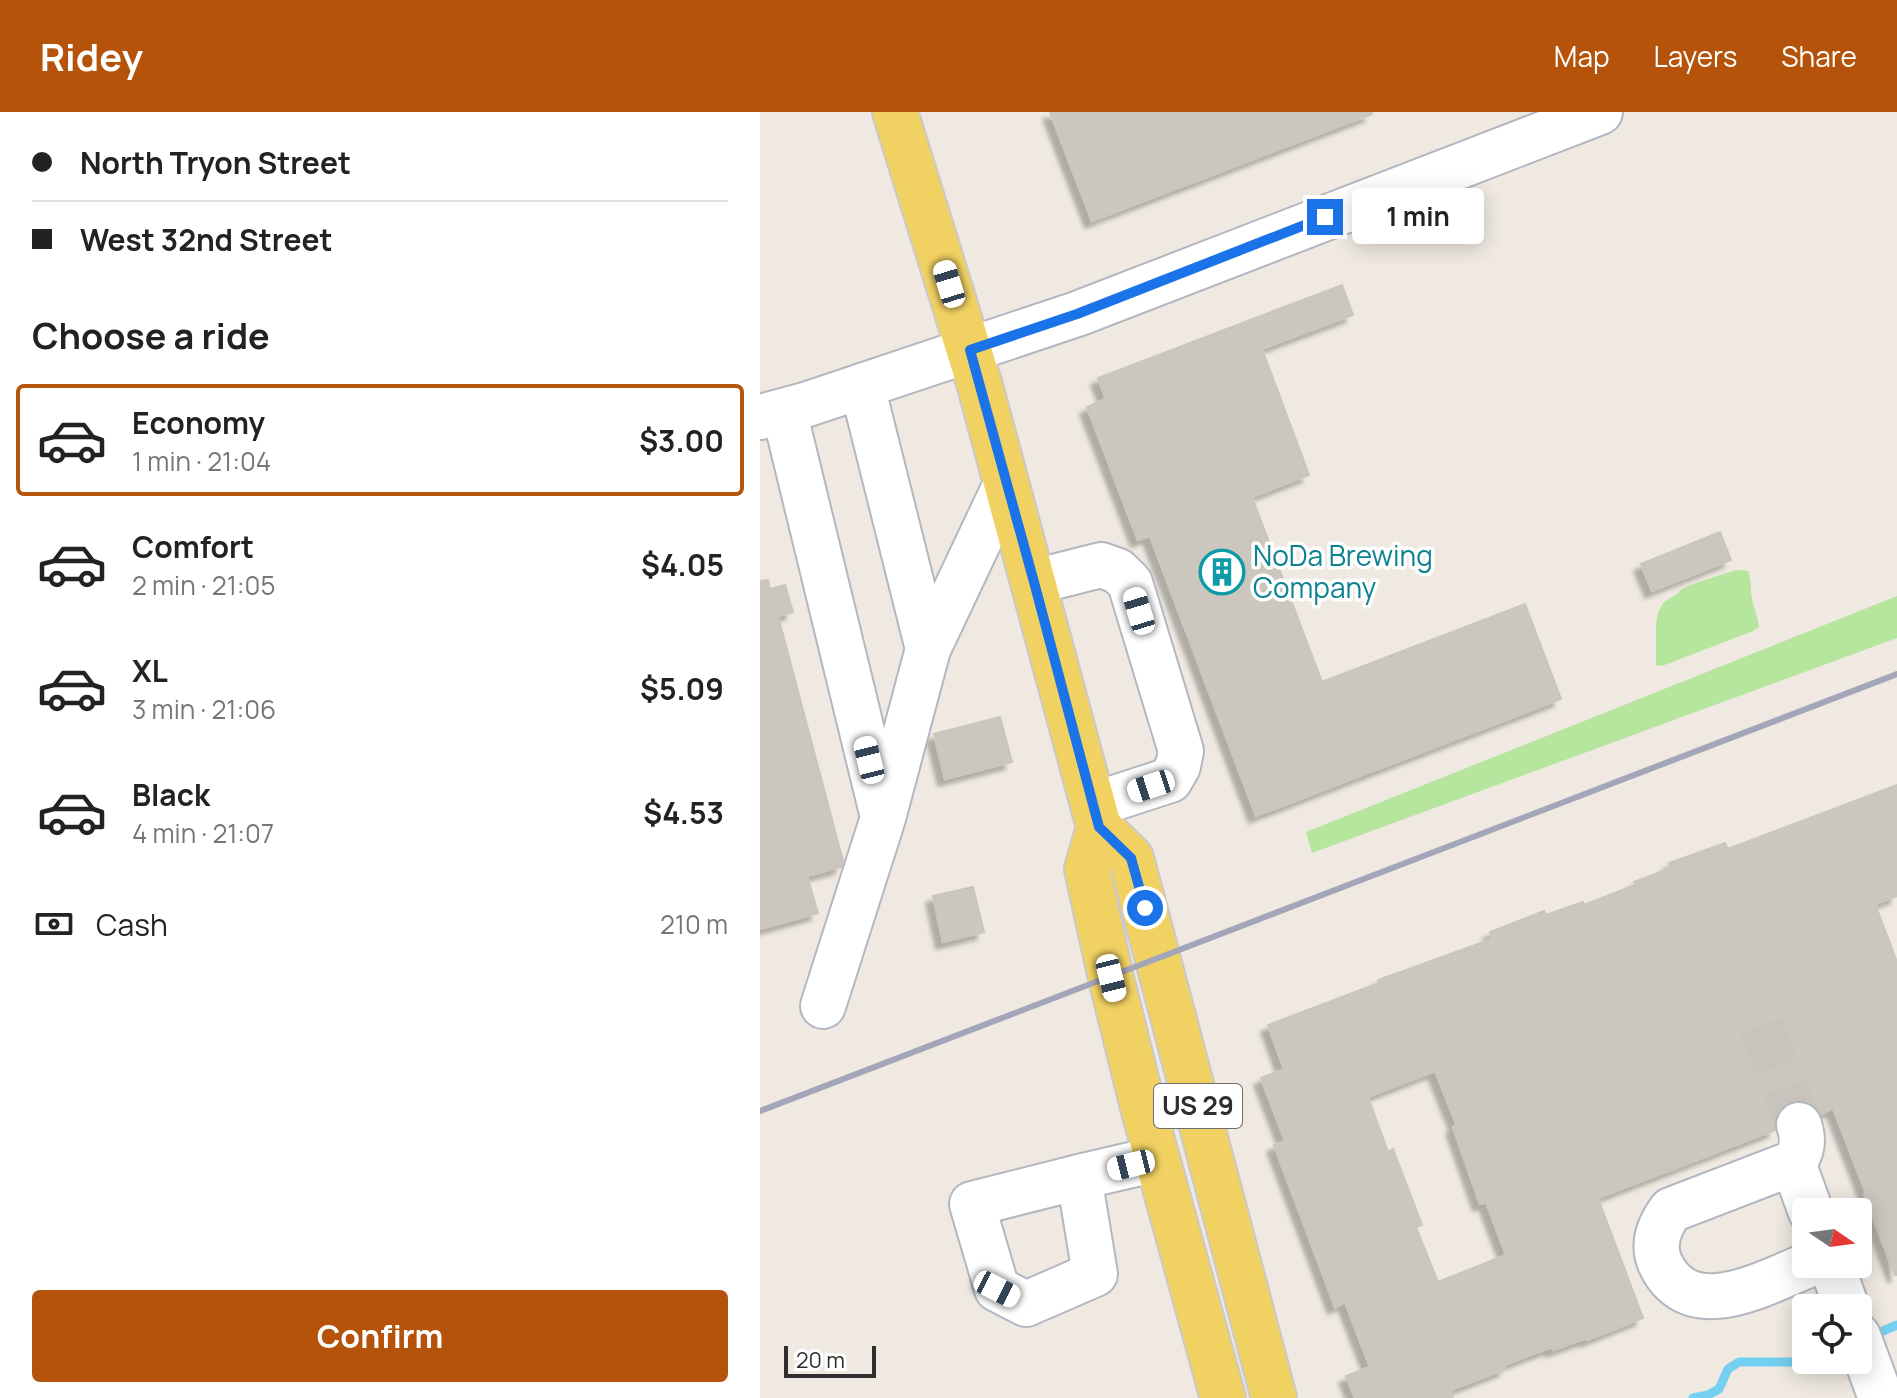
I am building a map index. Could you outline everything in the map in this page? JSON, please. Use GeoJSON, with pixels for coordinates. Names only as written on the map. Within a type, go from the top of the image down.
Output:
{"type":"FeatureCollection","features":[{"type":"Feature","properties":{"kind":"main road"},"geometry":{"type":"LineString","coordinates":[[895,112],[970,350],[1096,816]]}},
{"type":"Feature","properties":{"kind":"main road","name":"US 29"},"geometry":{"type":"LineString","coordinates":[[1096,816],[1087,869],[1157,1159],[1223,1398]]}},
{"type":"Feature","properties":{"kind":"main road","name":"US 29"},"geometry":{"type":"LineString","coordinates":[[1096,816],[1131,858],[1274,1398]]}},
{"type":"Feature","properties":{"kind":"street"},"geometry":{"type":"LineString","coordinates":[[883,818],[772,414],[1077,314],[1600,112]]}},
{"type":"Feature","properties":{"kind":"street"},"geometry":{"type":"LineString","coordinates":[[862,386],[928,649]]}},
{"type":"Feature","properties":{"kind":"street"},"geometry":{"type":"LineString","coordinates":[[823,1006],[883,818],[928,649],[1006,484]]}},
{"type":"Feature","properties":{"kind":"street"},"geometry":{"type":"LineString","coordinates":[[1034,582],[1101,565],[1118,571],[1130,583],[1181,751],[1178,766],[1170,780],[1096,816]]}},
{"type":"Feature","properties":{"kind":"street"},"geometry":{"type":"LineString","coordinates":[[1808,1198],[1796,1144],[1671,1210],[1657,1235],[1656,1249],[1669,1278],[1682,1290],[1700,1296],[1718,1297],[1832,1280]]}},
{"type":"Feature","properties":{"kind":"street"},"geometry":{"type":"LineString","coordinates":[[1079,1177],[1157,1159]]}},
{"type":"Feature","properties":{"kind":"green space"},"geometry":{"type":"Polygon","coordinates":[[[1736,570],[1748,571],[1759,627],[1662,666],[1656,665],[1656,625],[1664,602],[1690,585],[1736,570]]]}},
{"type":"Feature","properties":{"kind":"green space"},"geometry":{"type":"Polygon","coordinates":[[[1897,596],[1897,638],[1312,853],[1306,832],[1897,596]]]}},
{"type":"Feature","properties":{"kind":"building"},"geometry":{"type":"Polygon","coordinates":[[[1050,112],[1371,112],[1372,114],[1092,221],[1050,112]]]}},
{"type":"Feature","properties":{"kind":"building","name":"NoDa Brewing Company"},"geometry":{"type":"Polygon","coordinates":[[[1342,285],[1353,315],[1262,349],[1309,475],[1252,497],[1322,682],[1525,604],[1561,699],[1256,816],[1150,536],[1138,540],[1087,407],[1106,399],[1098,378],[1342,285]]]}},
{"type":"Feature","properties":{"kind":"building"},"geometry":{"type":"Polygon","coordinates":[[[1720,532],[1731,560],[1652,591],[1641,564],[1720,532]]]}},
{"type":"Feature","properties":{"kind":"building"},"geometry":{"type":"Polygon","coordinates":[[[768,580],[770,589],[785,585],[793,612],[778,616],[843,861],[841,867],[807,876],[818,913],[760,929],[760,581],[768,580]]]}},
{"type":"Feature","properties":{"kind":"building"},"geometry":{"type":"Polygon","coordinates":[[[1000,717],[1012,762],[945,779],[934,734],[1000,717]]]}},
{"type":"Feature","properties":{"kind":"building"},"geometry":{"type":"Polygon","coordinates":[[[1897,785],[1897,896],[1875,904],[1897,962],[1897,1275],[1872,1215],[1872,1198],[1866,1198],[1833,1108],[1821,1114],[1815,1106],[1805,1101],[1792,1101],[1780,1109],[1775,1119],[1775,1130],[1598,1198],[1643,1318],[1587,1340],[1553,1350],[1552,1347],[1504,1365],[1506,1369],[1451,1390],[1453,1398],[1355,1398],[1346,1376],[1370,1367],[1345,1302],[1335,1307],[1274,1145],[1285,1141],[1261,1078],[1284,1069],[1268,1025],[1379,983],[1378,980],[1492,939],[1490,932],[1544,911],[1546,915],[1583,902],[1584,905],[1635,885],[1634,882],[1671,868],[1669,863],[1725,843],[1728,849],[1897,785]],[[1435,1071],[1368,1097],[1388,1152],[1393,1149],[1422,1225],[1416,1227],[1438,1282],[1506,1255],[1486,1202],[1480,1204],[1453,1127],[1457,1126],[1435,1071]]]}},
{"type":"Feature","properties":{"kind":"building"},"geometry":{"type":"Polygon","coordinates":[[[973,887],[984,932],[943,942],[933,896],[973,887]]]}},
{"type":"Feature","properties":{"kind":"waterway"},"geometry":{"type":"LineString","coordinates":[[1872,1336],[1897,1325]]}},
{"type":"Feature","properties":{"kind":"waterway"},"geometry":{"type":"LineString","coordinates":[[1693,1398],[1719,1389],[1728,1369],[1739,1362],[1792,1362]]}},
{"type":"Feature","properties":{"kind":"tunnel"},"geometry":{"type":"LineString","coordinates":[[1761,1026],[1799,1125]]}},
{"type":"Feature","properties":{"kind":"railway"},"geometry":{"type":"LineString","coordinates":[[760,1111],[1897,674]]}},
{"type":"Feature","properties":{"kind":"place","name":"NoDa Brewing Company"},"geometry":{"type":"Point","coordinates":[1222,572]}},
{"type":"Feature","properties":{"kind":"route"},"geometry":{"type":"LineString","coordinates":[[1145,908],[1131,858],[1099,827],[970,350],[1077,314],[1325,217]]}}]}
